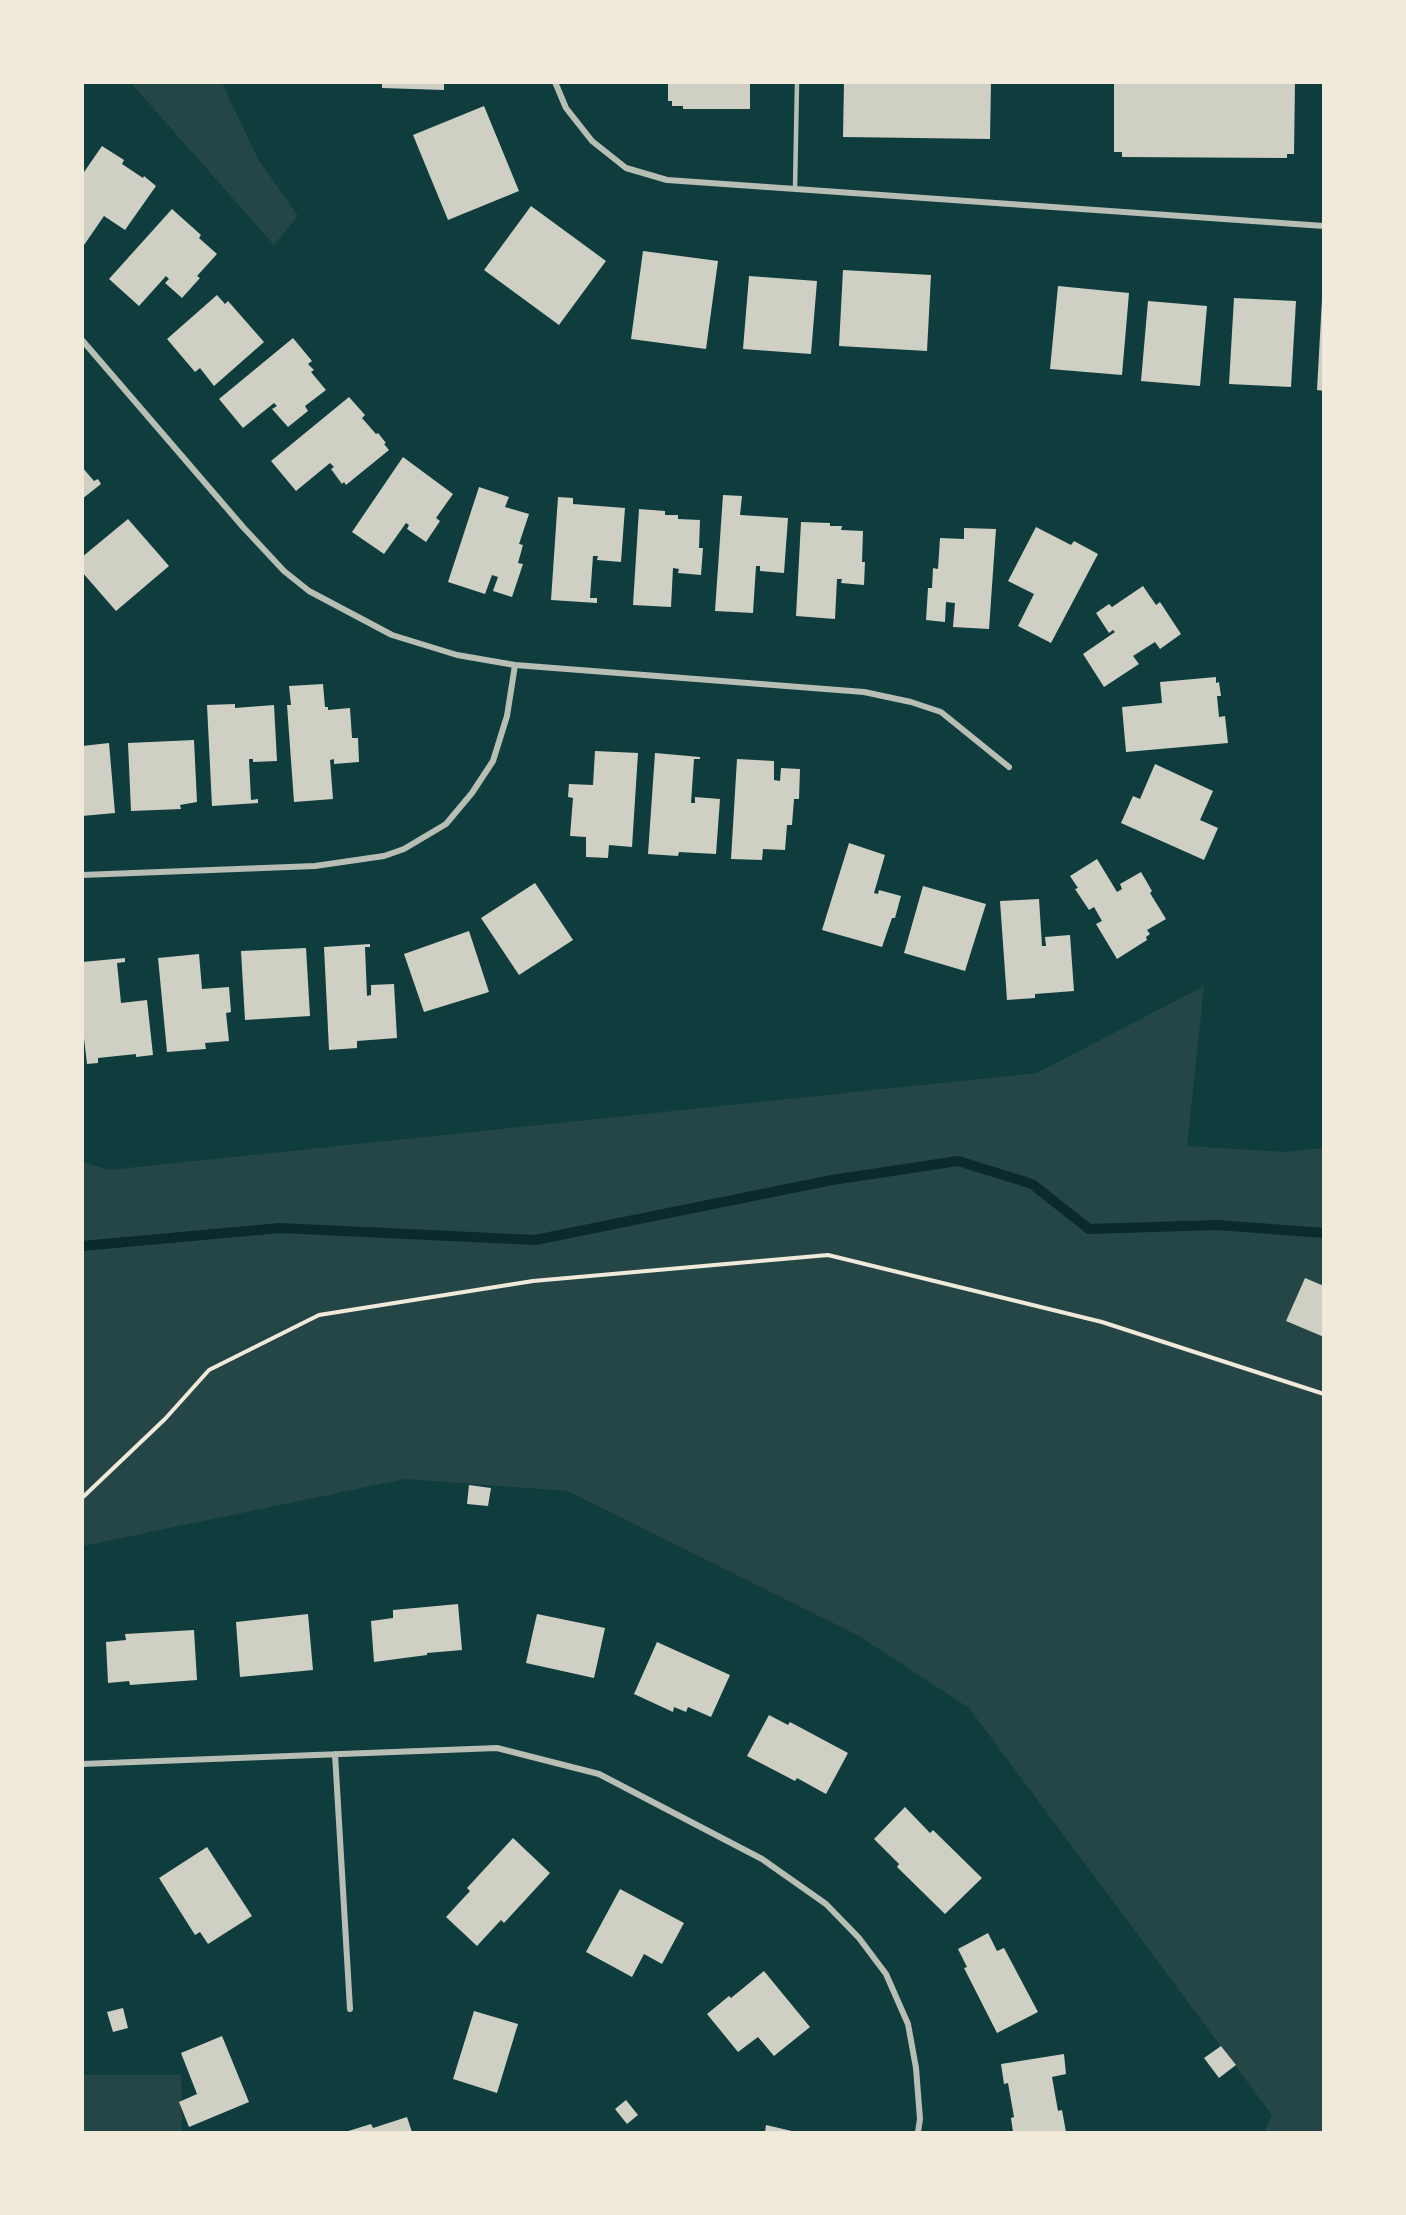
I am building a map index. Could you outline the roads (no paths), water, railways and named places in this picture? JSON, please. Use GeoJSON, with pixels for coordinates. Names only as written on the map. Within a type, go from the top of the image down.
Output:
{"type":"FeatureCollection","features":[{"type":"Feature","properties":{"kind":"street"},"geometry":{"type":"LineString","coordinates":[[555,82],[566,108],[592,141],[626,168],[667,180],[1323,226]]}},
{"type":"Feature","properties":{"kind":"street"},"geometry":{"type":"LineString","coordinates":[[82,340],[243,527],[284,571],[309,591],[392,635],[457,655],[515,665],[864,692],[911,702],[941,712],[1009,767]]}},
{"type":"Feature","properties":{"kind":"street"},"geometry":{"type":"LineString","coordinates":[[82,875],[315,866],[384,856],[404,849],[446,824],[472,793],[493,761],[507,716],[515,665]]}},
{"type":"Feature","properties":{"kind":"street"},"geometry":{"type":"LineString","coordinates":[[82,1764],[498,1748],[599,1774],[762,1858],[826,1904],[859,1938],[886,1974],[908,2024],[916,2068],[920,2120],[918,2133]]}},
{"type":"Feature","properties":{"kind":"street"},"geometry":{"type":"LineString","coordinates":[[335,1755],[350,2010]]}},
{"type":"Feature","properties":{"kind":"lane"},"geometry":{"type":"LineString","coordinates":[[795,189],[797,82]]}},
{"type":"Feature","properties":{"kind":"waterway"},"geometry":{"type":"LineString","coordinates":[[82,1246],[280,1228],[535,1240],[832,1180],[958,1161],[1032,1184],[1089,1229],[1218,1225],[1324,1233]]}}]}
